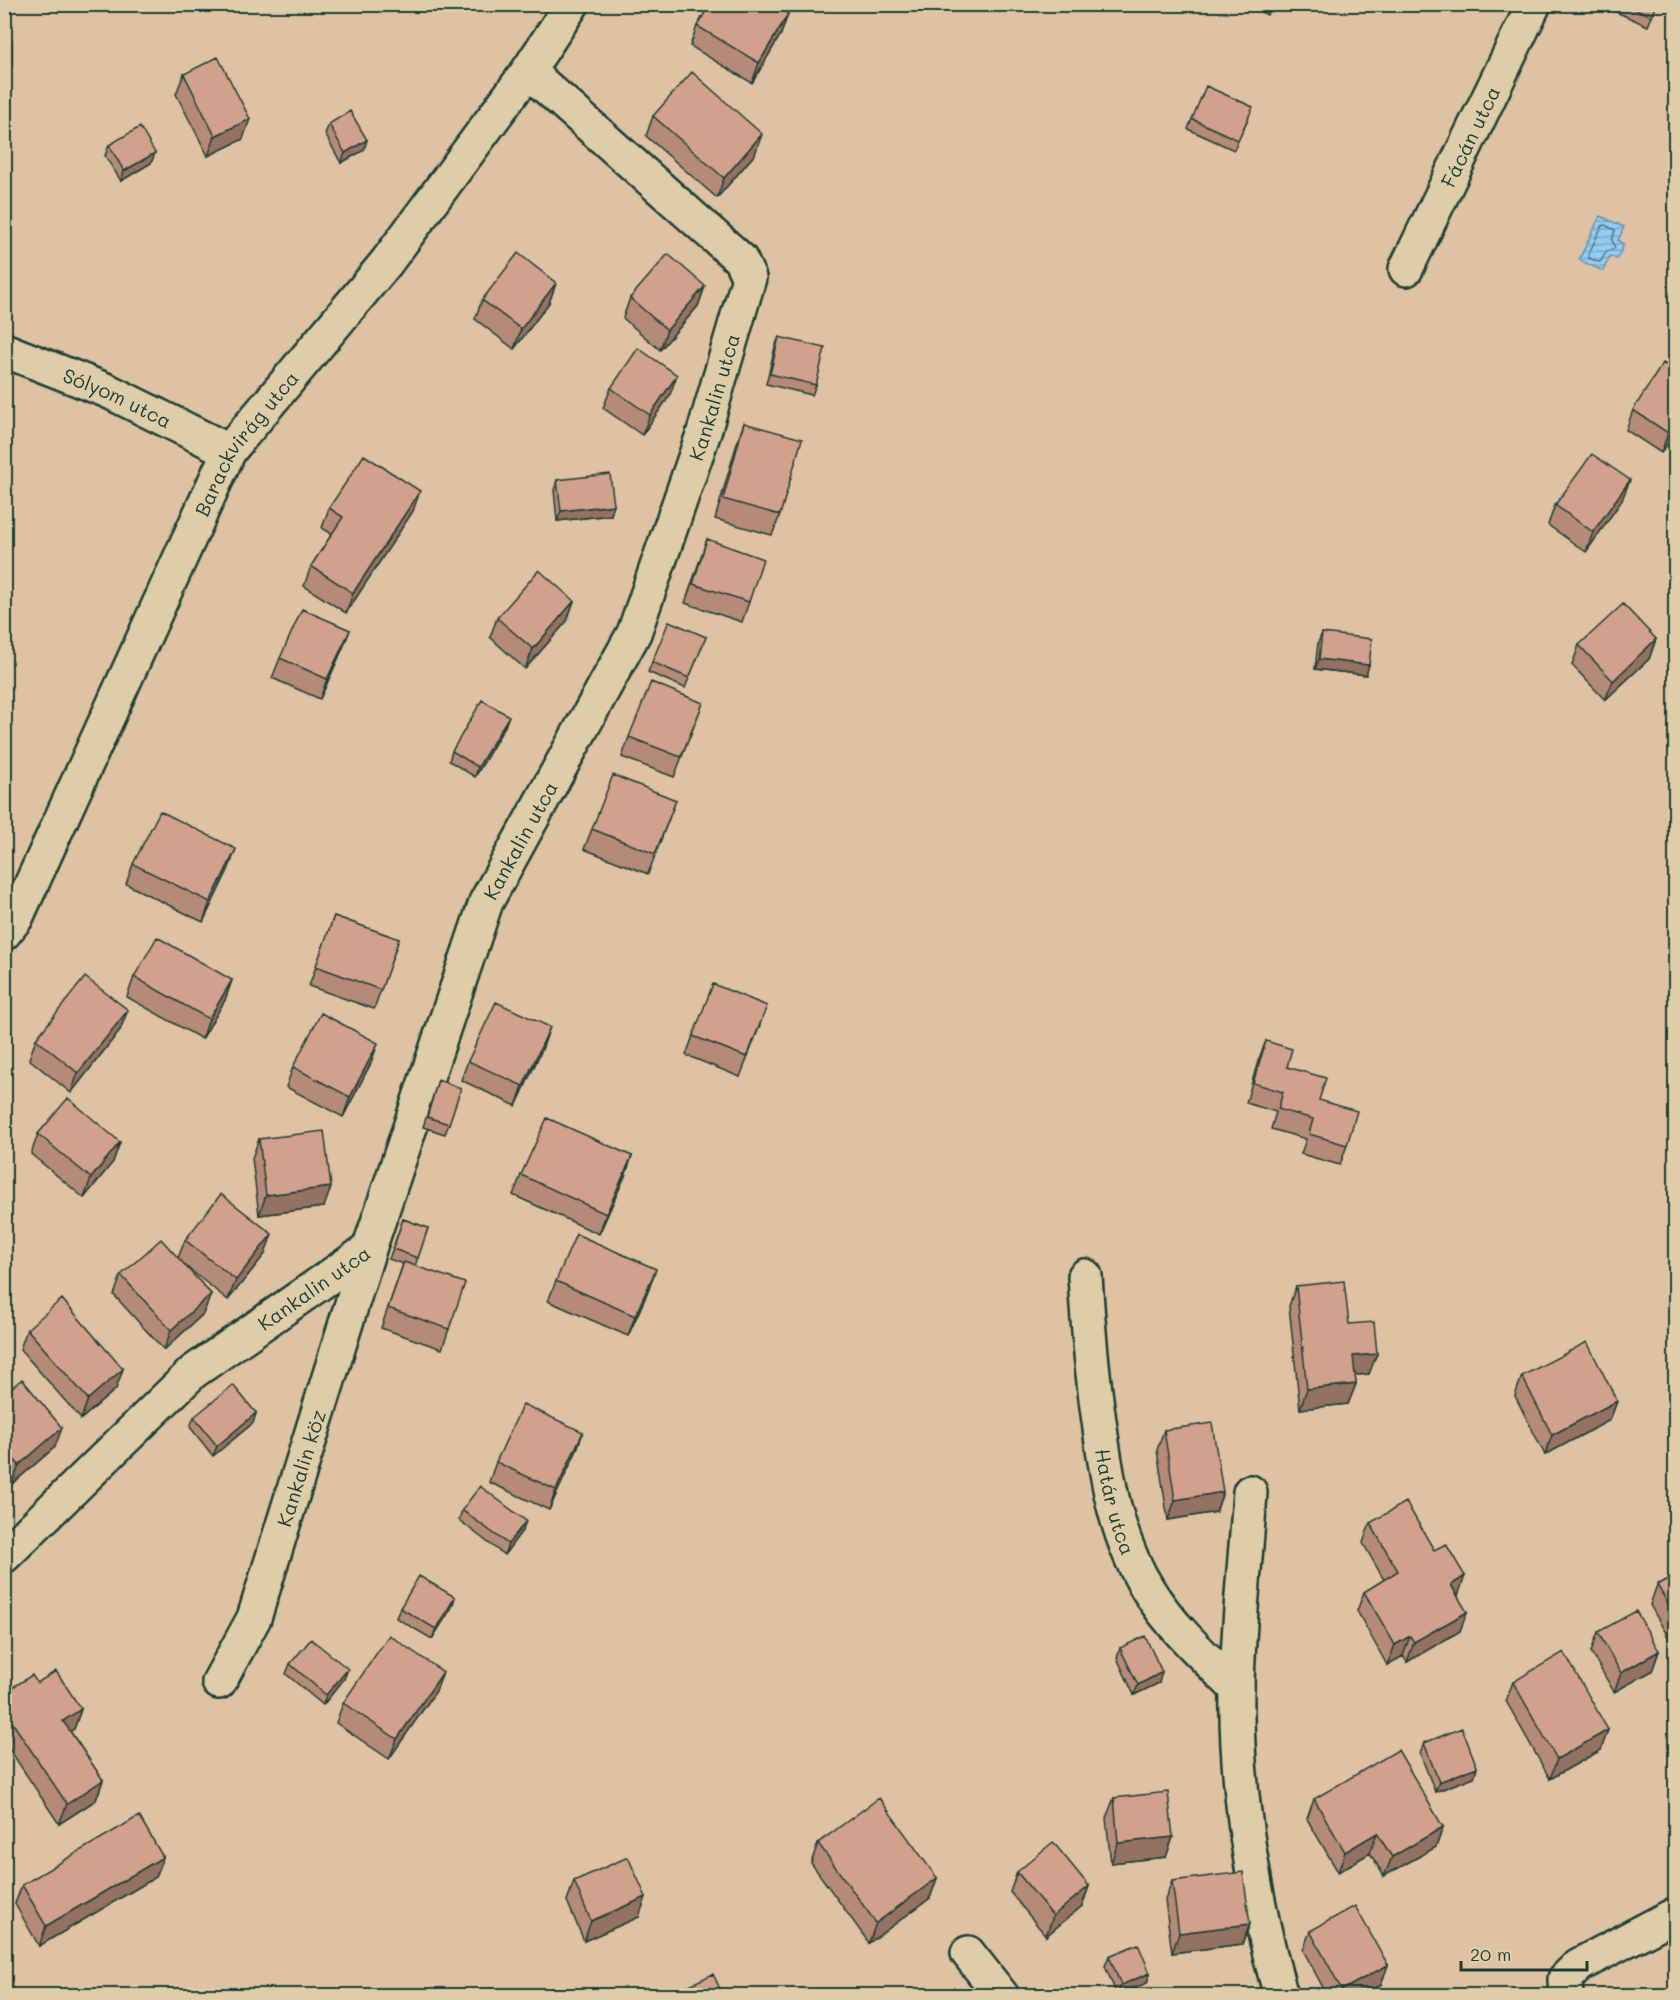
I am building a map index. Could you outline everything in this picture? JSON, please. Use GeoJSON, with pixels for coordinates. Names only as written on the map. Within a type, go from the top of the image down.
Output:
{"type":"FeatureCollection","features":[{"type":"Feature","properties":{"kind":"street","name":"Barackvirág utca"},"geometry":{"type":"LineString","coordinates":[[8,923],[229,451],[386,263],[528,71],[572,4]]}},
{"type":"Feature","properties":{"kind":"street","name":"Fácán utca"},"geometry":{"type":"LineString","coordinates":[[1406,269],[1534,4]]}},
{"type":"Feature","properties":{"kind":"street","name":"Kankalin utca"},"geometry":{"type":"LineString","coordinates":[[4,1556],[193,1372],[369,1249],[486,902],[634,633],[704,432],[749,278],[740,259],[528,71]]}},
{"type":"Feature","properties":{"kind":"street","name":"Sólyom utca"},"geometry":{"type":"LineString","coordinates":[[4,350],[108,391],[229,451]]}},
{"type":"Feature","properties":{"kind":"street","name":"Kankalin köz"},"geometry":{"type":"LineString","coordinates":[[219,1682],[254,1618],[369,1249]]}},
{"type":"Feature","properties":{"kind":"street","name":"Határ utca"},"geometry":{"type":"LineString","coordinates":[[1085,1276],[1089,1353],[1102,1449],[1114,1515],[1126,1548],[1149,1591],[1180,1632],[1237,1689]]}},
{"type":"Feature","properties":{"kind":"street"},"geometry":{"type":"LineString","coordinates":[[1250,1492],[1237,1689],[1241,1785],[1255,1882],[1281,1995]]}},
{"type":"Feature","properties":{"kind":"street"},"geometry":{"type":"LineString","coordinates":[[1566,1995],[1565,1979],[1579,1965],[1676,1914]]}},
{"type":"Feature","properties":{"kind":"street"},"geometry":{"type":"LineString","coordinates":[[968,1953],[1002,1995]]}},
{"type":"Feature","properties":{"kind":"water"},"geometry":{"type":"Polygon","coordinates":[[[1600,216],[1624,227],[1618,241],[1624,244],[1617,259],[1610,256],[1603,271],[1579,260],[1600,216]]]}},
{"type":"Feature","properties":{"kind":"building"},"geometry":{"type":"Polygon","coordinates":[[[710,4],[771,4],[788,14],[759,63],[697,26],[710,4]]]}},
{"type":"Feature","properties":{"kind":"building"},"geometry":{"type":"Polygon","coordinates":[[[1625,4],[1657,4],[1652,16],[1625,4]]]}},
{"type":"Feature","properties":{"kind":"building"},"geometry":{"type":"Polygon","coordinates":[[[4,40],[12,41],[12,65],[4,65],[4,40]]]}},
{"type":"Feature","properties":{"kind":"building"},"geometry":{"type":"Polygon","coordinates":[[[218,57],[250,119],[215,136],[184,74],[218,57]]]}},
{"type":"Feature","properties":{"kind":"building"},"geometry":{"type":"Polygon","coordinates":[[[692,72],[762,134],[724,178],[653,116],[692,72]]]}},
{"type":"Feature","properties":{"kind":"building"},"geometry":{"type":"Polygon","coordinates":[[[1206,86],[1253,107],[1238,140],[1192,119],[1206,86]]]}},
{"type":"Feature","properties":{"kind":"building"},"geometry":{"type":"Polygon","coordinates":[[[350,111],[367,140],[345,153],[329,124],[350,111]]]}},
{"type":"Feature","properties":{"kind":"building"},"geometry":{"type":"Polygon","coordinates":[[[140,127],[155,153],[124,171],[109,145],[140,127]]]}},
{"type":"Feature","properties":{"kind":"building"},"geometry":{"type":"Polygon","coordinates":[[[518,253],[556,283],[521,329],[482,300],[518,253]]]}},
{"type":"Feature","properties":{"kind":"building"},"geometry":{"type":"Polygon","coordinates":[[[668,254],[705,286],[667,330],[630,298],[668,254]]]}},
{"type":"Feature","properties":{"kind":"building"},"geometry":{"type":"Polygon","coordinates":[[[779,337],[825,348],[816,385],[770,374],[779,337]]]}},
{"type":"Feature","properties":{"kind":"building"},"geometry":{"type":"Polygon","coordinates":[[[638,348],[677,375],[650,415],[611,388],[638,348]]]}},
{"type":"Feature","properties":{"kind":"building"},"geometry":{"type":"Polygon","coordinates":[[[1663,363],[1676,371],[1676,422],[1668,433],[1633,410],[1663,363]]]}},
{"type":"Feature","properties":{"kind":"building"},"geometry":{"type":"Polygon","coordinates":[[[744,423],[802,439],[780,515],[723,499],[744,423]]]}},
{"type":"Feature","properties":{"kind":"building"},"geometry":{"type":"Polygon","coordinates":[[[1592,454],[1630,480],[1593,532],[1555,505],[1592,454]]]}},
{"type":"Feature","properties":{"kind":"building"},"geometry":{"type":"Polygon","coordinates":[[[364,455],[420,491],[353,593],[311,566],[343,517],[329,508],[364,455]]]}},
{"type":"Feature","properties":{"kind":"building"},"geometry":{"type":"Polygon","coordinates":[[[610,474],[614,505],[561,511],[557,480],[610,474]]]}},
{"type":"Feature","properties":{"kind":"building"},"geometry":{"type":"Polygon","coordinates":[[[707,539],[763,559],[749,602],[693,584],[707,539]]]}},
{"type":"Feature","properties":{"kind":"building"},"geometry":{"type":"Polygon","coordinates":[[[539,570],[574,601],[533,649],[497,618],[539,570]]]}},
{"type":"Feature","properties":{"kind":"building"},"geometry":{"type":"Polygon","coordinates":[[[1623,604],[1656,639],[1613,681],[1579,645],[1623,604]]]}},
{"type":"Feature","properties":{"kind":"building"},"geometry":{"type":"Polygon","coordinates":[[[302,609],[350,630],[327,679],[280,658],[302,609]]]}},
{"type":"Feature","properties":{"kind":"building"},"geometry":{"type":"Polygon","coordinates":[[[669,621],[706,637],[689,678],[652,662],[669,621]]]}},
{"type":"Feature","properties":{"kind":"building"},"geometry":{"type":"Polygon","coordinates":[[[1322,633],[1372,639],[1369,665],[1319,659],[1322,633]]]}},
{"type":"Feature","properties":{"kind":"building"},"geometry":{"type":"Polygon","coordinates":[[[651,682],[703,703],[681,757],[629,737],[651,682]]]}},
{"type":"Feature","properties":{"kind":"building"},"geometry":{"type":"Polygon","coordinates":[[[482,700],[509,716],[478,767],[452,751],[482,700]]]}},
{"type":"Feature","properties":{"kind":"building"},"geometry":{"type":"Polygon","coordinates":[[[613,775],[676,800],[655,854],[592,829],[613,775]]]}},
{"type":"Feature","properties":{"kind":"building"},"geometry":{"type":"Polygon","coordinates":[[[160,811],[236,849],[210,902],[133,864],[160,811]]]}},
{"type":"Feature","properties":{"kind":"building"},"geometry":{"type":"Polygon","coordinates":[[[334,916],[399,939],[381,990],[316,966],[334,916]]]}},
{"type":"Feature","properties":{"kind":"building"},"geometry":{"type":"Polygon","coordinates":[[[157,937],[232,980],[209,1019],[134,977],[157,937]]]}},
{"type":"Feature","properties":{"kind":"building"},"geometry":{"type":"Polygon","coordinates":[[[85,977],[128,1010],[78,1073],[36,1039],[85,977]]]}},
{"type":"Feature","properties":{"kind":"building"},"geometry":{"type":"Polygon","coordinates":[[[713,984],[767,1006],[747,1057],[693,1036],[713,984]]]}},
{"type":"Feature","properties":{"kind":"building"},"geometry":{"type":"Polygon","coordinates":[[[496,1002],[550,1027],[523,1086],[468,1061],[496,1002]]]}},
{"type":"Feature","properties":{"kind":"building"},"geometry":{"type":"Polygon","coordinates":[[[321,1013],[378,1043],[350,1097],[293,1067],[321,1013]]]}},
{"type":"Feature","properties":{"kind":"building"},"geometry":{"type":"Polygon","coordinates":[[[1266,1041],[1292,1049],[1287,1067],[1326,1078],[1319,1100],[1357,1111],[1347,1145],[1309,1134],[1313,1119],[1278,1109],[1283,1092],[1253,1083],[1266,1041]]]}},
{"type":"Feature","properties":{"kind":"building"},"geometry":{"type":"Polygon","coordinates":[[[438,1080],[461,1088],[449,1124],[427,1117],[438,1080]]]}},
{"type":"Feature","properties":{"kind":"building"},"geometry":{"type":"Polygon","coordinates":[[[68,1098],[120,1142],[91,1178],[38,1134],[68,1098]]]}},
{"type":"Feature","properties":{"kind":"building"},"geometry":{"type":"Polygon","coordinates":[[[547,1118],[632,1156],[606,1214],[521,1175],[547,1118]]]}},
{"type":"Feature","properties":{"kind":"building"},"geometry":{"type":"Polygon","coordinates":[[[324,1131],[331,1187],[266,1195],[259,1139],[324,1131]]]}},
{"type":"Feature","properties":{"kind":"building"},"geometry":{"type":"Polygon","coordinates":[[[221,1194],[272,1234],[236,1280],[185,1240],[221,1194]]]}},
{"type":"Feature","properties":{"kind":"building"},"geometry":{"type":"Polygon","coordinates":[[[403,1219],[428,1228],[418,1258],[393,1249],[403,1219]]]}},
{"type":"Feature","properties":{"kind":"building"},"geometry":{"type":"Polygon","coordinates":[[[576,1234],[656,1269],[635,1316],[556,1281],[576,1234]]]}},
{"type":"Feature","properties":{"kind":"building"},"geometry":{"type":"Polygon","coordinates":[[[161,1239],[211,1294],[171,1330],[121,1275],[161,1239]]]}},
{"type":"Feature","properties":{"kind":"building"},"geometry":{"type":"Polygon","coordinates":[[[404,1262],[465,1283],[449,1329],[388,1308],[404,1262]]]}},
{"type":"Feature","properties":{"kind":"building"},"geometry":{"type":"Polygon","coordinates":[[[1344,1281],[1349,1324],[1374,1322],[1377,1354],[1353,1356],[1356,1384],[1307,1389],[1296,1286],[1344,1281]]]}},
{"type":"Feature","properties":{"kind":"building"},"geometry":{"type":"Polygon","coordinates":[[[62,1299],[123,1369],[88,1399],[27,1329],[62,1299]]]}},
{"type":"Feature","properties":{"kind":"building"},"geometry":{"type":"Polygon","coordinates":[[[1587,1342],[1617,1401],[1552,1435],[1522,1376],[1587,1342]]]}},
{"type":"Feature","properties":{"kind":"building"},"geometry":{"type":"Polygon","coordinates":[[[22,1379],[62,1428],[19,1465],[4,1448],[4,1394],[22,1379]]]}},
{"type":"Feature","properties":{"kind":"building"},"geometry":{"type":"Polygon","coordinates":[[[233,1385],[256,1413],[217,1446],[194,1417],[233,1385]]]}},
{"type":"Feature","properties":{"kind":"building"},"geometry":{"type":"Polygon","coordinates":[[[523,1404],[583,1432],[556,1490],[496,1462],[523,1404]]]}},
{"type":"Feature","properties":{"kind":"building"},"geometry":{"type":"Polygon","coordinates":[[[1212,1423],[1223,1492],[1175,1500],[1164,1430],[1212,1423]]]}},
{"type":"Feature","properties":{"kind":"building"},"geometry":{"type":"Polygon","coordinates":[[[480,1486],[526,1521],[508,1544],[462,1510],[480,1486]]]}},
{"type":"Feature","properties":{"kind":"building"},"geometry":{"type":"Polygon","coordinates":[[[1406,1502],[1434,1550],[1446,1544],[1465,1576],[1451,1585],[1467,1612],[1414,1642],[1410,1636],[1395,1645],[1364,1592],[1398,1571],[1370,1523],[1406,1502]]]}},
{"type":"Feature","properties":{"kind":"building"},"geometry":{"type":"Polygon","coordinates":[[[1676,1574],[1676,1617],[1657,1585],[1676,1574]]]}},
{"type":"Feature","properties":{"kind":"building"},"geometry":{"type":"Polygon","coordinates":[[[419,1576],[455,1597],[436,1629],[400,1608],[419,1576]]]}},
{"type":"Feature","properties":{"kind":"building"},"geometry":{"type":"Polygon","coordinates":[[[1636,1611],[1659,1651],[1621,1673],[1598,1632],[1636,1611]]]}},
{"type":"Feature","properties":{"kind":"building"},"geometry":{"type":"Polygon","coordinates":[[[389,1635],[443,1672],[397,1739],[343,1703],[389,1635]]]}},
{"type":"Feature","properties":{"kind":"building"},"geometry":{"type":"Polygon","coordinates":[[[1145,1636],[1162,1672],[1138,1685],[1120,1648],[1145,1636]]]}},
{"type":"Feature","properties":{"kind":"building"},"geometry":{"type":"Polygon","coordinates":[[[311,1639],[348,1669],[326,1695],[290,1664],[311,1639]]]}},
{"type":"Feature","properties":{"kind":"building"},"geometry":{"type":"Polygon","coordinates":[[[1564,1652],[1608,1730],[1557,1759],[1513,1682],[1564,1652]]]}},
{"type":"Feature","properties":{"kind":"building"},"geometry":{"type":"Polygon","coordinates":[[[56,1671],[81,1709],[63,1721],[103,1780],[67,1804],[4,1710],[4,1693],[32,1675],[37,1683],[56,1671]]]}},
{"type":"Feature","properties":{"kind":"building"},"geometry":{"type":"Polygon","coordinates":[[[1462,1728],[1477,1767],[1439,1782],[1424,1743],[1462,1728]]]}},
{"type":"Feature","properties":{"kind":"building"},"geometry":{"type":"Polygon","coordinates":[[[1398,1750],[1443,1827],[1392,1857],[1377,1833],[1345,1852],[1314,1799],[1398,1750]]]}},
{"type":"Feature","properties":{"kind":"building"},"geometry":{"type":"Polygon","coordinates":[[[1168,1792],[1173,1837],[1118,1843],[1114,1798],[1168,1792]]]}},
{"type":"Feature","properties":{"kind":"building"},"geometry":{"type":"Polygon","coordinates":[[[879,1798],[937,1878],[876,1923],[818,1843],[879,1798]]]}},
{"type":"Feature","properties":{"kind":"building"},"geometry":{"type":"Polygon","coordinates":[[[139,1816],[163,1857],[46,1926],[22,1885],[139,1816]]]}},
{"type":"Feature","properties":{"kind":"building"},"geometry":{"type":"Polygon","coordinates":[[[1053,1842],[1089,1886],[1053,1916],[1017,1872],[1053,1842]]]}},
{"type":"Feature","properties":{"kind":"building"},"geometry":{"type":"Polygon","coordinates":[[[628,1857],[646,1897],[591,1921],[574,1881],[628,1857]]]}},
{"type":"Feature","properties":{"kind":"building"},"geometry":{"type":"Polygon","coordinates":[[[1243,1872],[1250,1924],[1179,1933],[1172,1881],[1243,1872]]]}},
{"type":"Feature","properties":{"kind":"building"},"geometry":{"type":"Polygon","coordinates":[[[1355,1906],[1388,1965],[1342,1990],[1310,1931],[1355,1906]]]}},
{"type":"Feature","properties":{"kind":"building"},"geometry":{"type":"Polygon","coordinates":[[[1138,1944],[1150,1973],[1121,1985],[1109,1956],[1138,1944]]]}},
{"type":"Feature","properties":{"kind":"building"},"geometry":{"type":"Polygon","coordinates":[[[713,1974],[723,1995],[689,1995],[685,1987],[713,1974]]]}}]}
